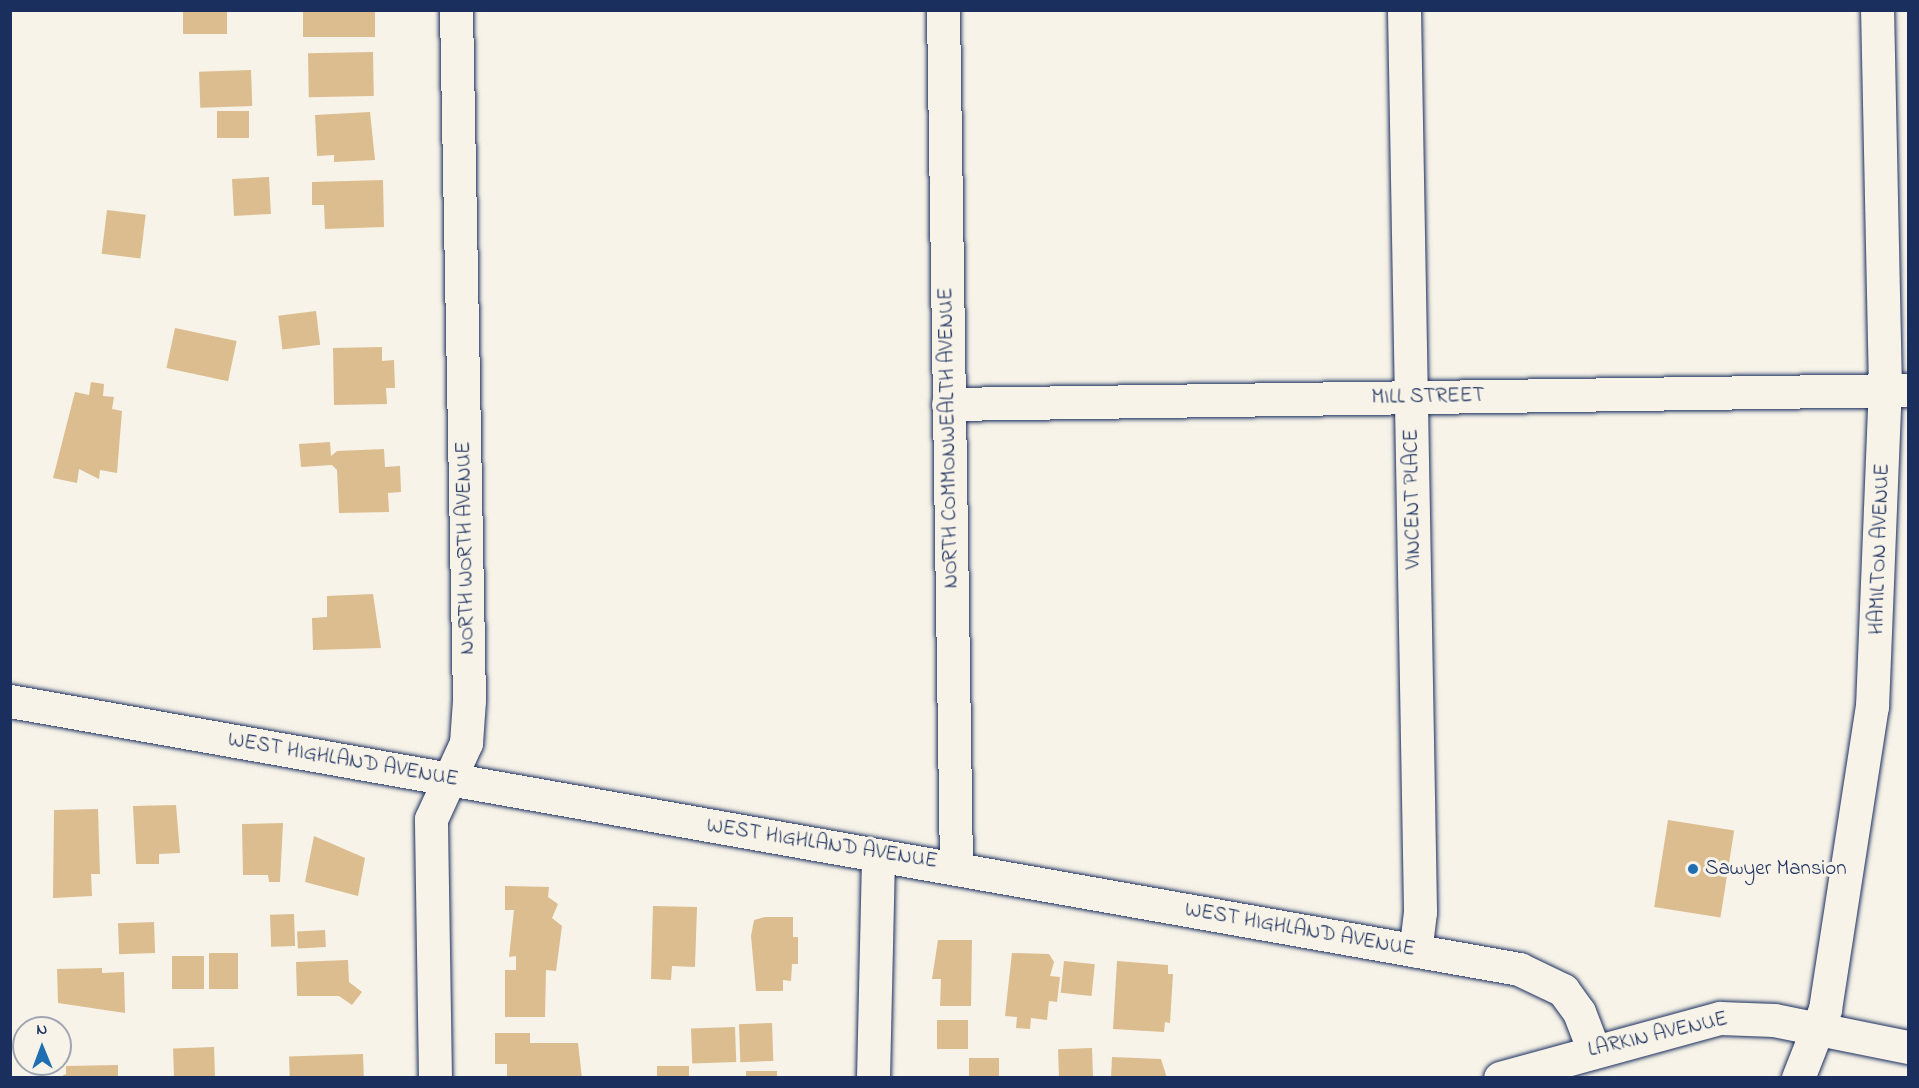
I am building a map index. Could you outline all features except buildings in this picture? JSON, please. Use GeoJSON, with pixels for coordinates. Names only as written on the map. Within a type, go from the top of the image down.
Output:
{"type":"FeatureCollection","features":[{"type":"Feature","properties":{"kind":"street","name":"NORTH WORTH AVENUE"},"geometry":{"type":"LineString","coordinates":[[435,1077],[432,819],[466,743],[469,700],[456,10]]}},
{"type":"Feature","properties":{"kind":"street","name":"NORTH COMMONWEALTH AVENUE"},"geometry":{"type":"LineString","coordinates":[[943,10],[956,866]]}},
{"type":"Feature","properties":{"kind":"street","name":"VINCENT PLACE"},"geometry":{"type":"LineString","coordinates":[[1404,10],[1420,912],[1415,951]]}},
{"type":"Feature","properties":{"kind":"street","name":"HAMILTON AVENUE"},"geometry":{"type":"LineString","coordinates":[[1798,1077],[1818,1028],[1859,816],[1872,707],[1897,389],[1877,10]]}},
{"type":"Feature","properties":{"kind":"street","name":"MILL STREET"},"geometry":{"type":"LineString","coordinates":[[948,404],[1897,389]]}},
{"type":"Feature","properties":{"kind":"street","name":"WEST HIGHLAND AVENUE"},"geometry":{"type":"LineString","coordinates":[[10,701],[450,777],[878,856],[956,866],[1415,951],[1545,978],[1579,1012],[1593,1049]]}},
{"type":"Feature","properties":{"kind":"street"},"geometry":{"type":"LineString","coordinates":[[873,1077],[878,856]]}},
{"type":"Feature","properties":{"kind":"street","name":"LARKIN AVENUE"},"geometry":{"type":"LineString","coordinates":[[1500,1077],[1593,1049],[1720,1018],[1756,1017],[1818,1028]]}},
{"type":"Feature","properties":{"kind":"street"},"geometry":{"type":"LineString","coordinates":[[1818,1028],[1908,1047]]}},
{"type":"Feature","properties":{"kind":"place","name":"Sawyer Mansion"},"geometry":{"type":"Point","coordinates":[1693,869]}}]}
